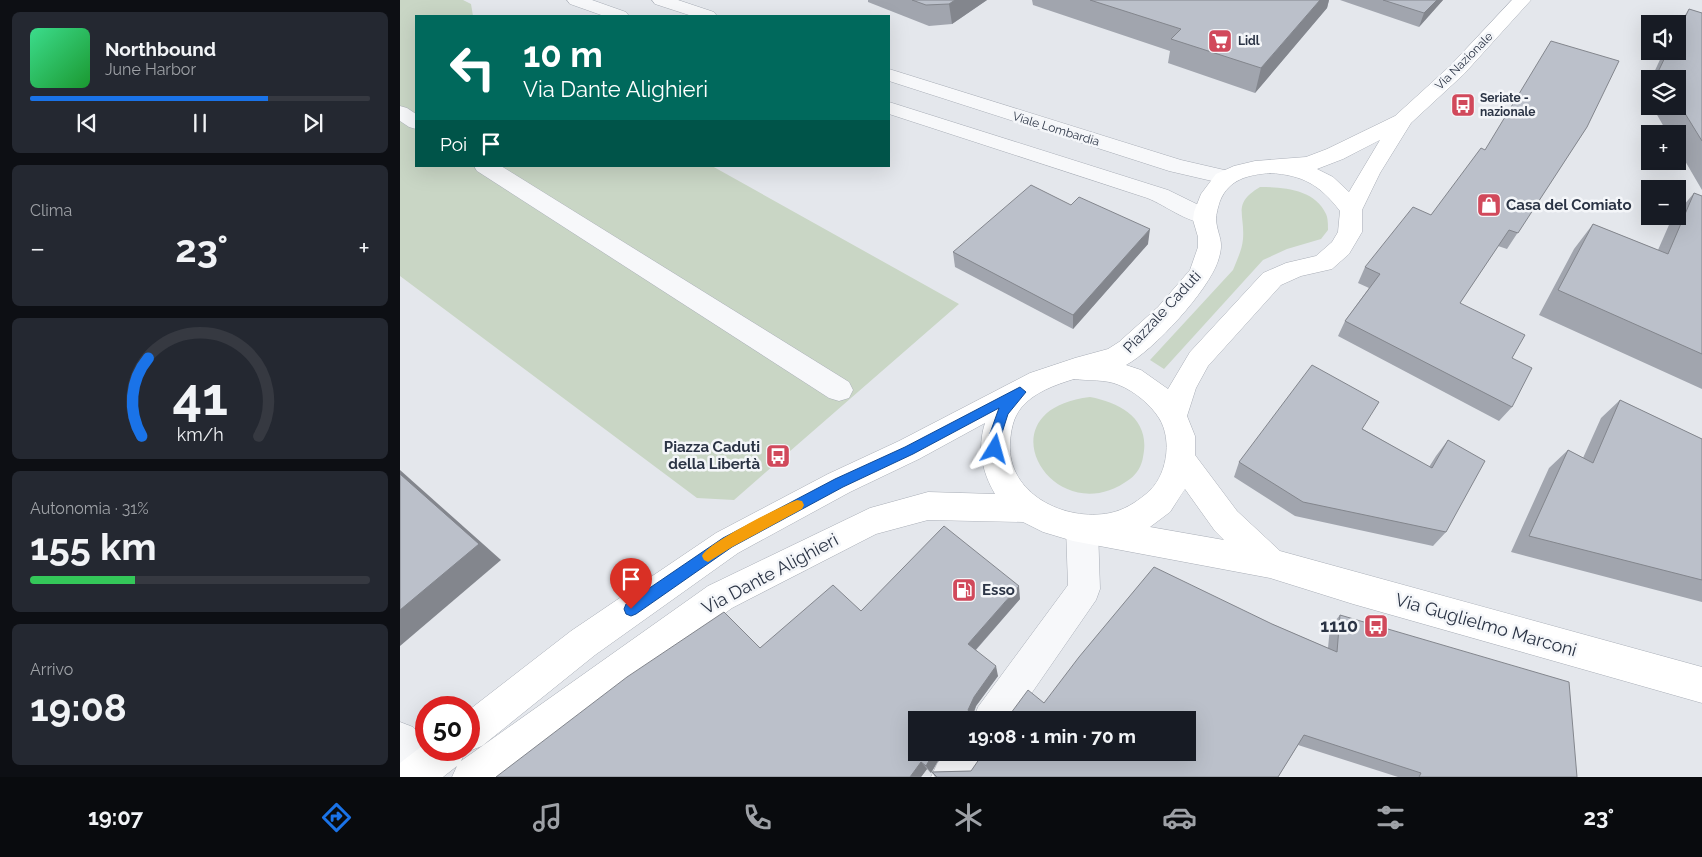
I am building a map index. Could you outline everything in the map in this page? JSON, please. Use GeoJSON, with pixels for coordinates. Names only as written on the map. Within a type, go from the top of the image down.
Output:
{"type":"FeatureCollection","features":[{"type":"Feature","properties":{"kind":"main road","name":"Via Nazionale"},"geometry":{"type":"LineString","coordinates":[[1277,166],[1309,164],[1335,154],[1403,119],[1457,70],[1522,0]]}},
{"type":"Feature","properties":{"kind":"main road","name":"Via Nazionale"},"geometry":{"type":"LineString","coordinates":[[1351,210],[1369,173],[1403,119]]}},
{"type":"Feature","properties":{"kind":"main road"},"geometry":{"type":"LineString","coordinates":[[1173,415],[1183,386],[1199,359],[1272,279],[1295,269],[1323,263],[1341,248],[1350,232],[1351,210],[1334,190],[1307,174],[1277,166],[1251,168],[1225,177]]}},
{"type":"Feature","properties":{"kind":"main road","name":"Piazzale Caduti"},"geometry":{"type":"LineString","coordinates":[[1075,369],[1104,370],[1131,378],[1155,394],[1173,415],[1181,437],[1182,460],[1174,483],[1160,502],[1138,518],[1111,527],[1082,529],[1053,522],[1027,508],[1007,487],[996,462],[995,436],[1003,411],[1020,392],[1036,380],[1055,373],[1121,356],[1145,335],[1189,288],[1203,270],[1210,240],[1205,217],[1212,194],[1225,177]]}},
{"type":"Feature","properties":{"kind":"main road"},"geometry":{"type":"LineString","coordinates":[[480,723],[583,642],[727,543],[839,483],[909,450],[1020,392]]}},
{"type":"Feature","properties":{"kind":"main road","name":"Via Guglielmo Marconi"},"geometry":{"type":"LineString","coordinates":[[1182,460],[1226,521],[1270,563]]}},
{"type":"Feature","properties":{"kind":"main road","name":"Via Dante Alighieri"},"geometry":{"type":"LineString","coordinates":[[471,777],[720,597],[870,522],[928,506],[1027,508]]}},
{"type":"Feature","properties":{"kind":"main road","name":"Via Guglielmo Marconi"},"geometry":{"type":"LineString","coordinates":[[1082,529],[1270,563],[1353,588],[1702,685]]}},
{"type":"Feature","properties":{"kind":"street"},"geometry":{"type":"LineString","coordinates":[[576,0],[617,15]]}},
{"type":"Feature","properties":{"kind":"street"},"geometry":{"type":"LineString","coordinates":[[661,0],[705,15]]}},
{"type":"Feature","properties":{"kind":"street","name":"Viale Lombardia"},"geometry":{"type":"LineString","coordinates":[[890,75],[1177,166],[1225,177]]}},
{"type":"Feature","properties":{"kind":"street"},"geometry":{"type":"LineString","coordinates":[[890,108],[1160,195],[1205,217]]}},
{"type":"Feature","properties":{"kind":"street"},"geometry":{"type":"LineString","coordinates":[[400,112],[415,121]]}},
{"type":"Feature","properties":{"kind":"street"},"geometry":{"type":"LineString","coordinates":[[985,139],[1008,131],[1013,115]]}},
{"type":"Feature","properties":{"kind":"street"},"geometry":{"type":"LineString","coordinates":[[487,167],[839,390]]}},
{"type":"Feature","properties":{"kind":"street"},"geometry":{"type":"LineString","coordinates":[[997,711],[1084,589],[1082,529]]}},
{"type":"Feature","properties":{"kind":"street"},"geometry":{"type":"LineString","coordinates":[[400,740],[428,765]]}},
{"type":"Feature","properties":{"kind":"street"},"geometry":{"type":"LineString","coordinates":[[950,777],[962,761]]}},
{"type":"Feature","properties":{"kind":"green space"},"geometry":{"type":"Polygon","coordinates":[[[400,0],[463,0],[471,4],[473,15],[415,15],[415,167],[714,167],[959,304],[734,500],[697,498],[400,276],[400,0]]]}},
{"type":"Feature","properties":{"kind":"green space"},"geometry":{"type":"Polygon","coordinates":[[[1260,187],[1298,191],[1314,199],[1326,214],[1328,230],[1321,239],[1287,249],[1263,260],[1164,369],[1150,360],[1233,270],[1242,243],[1243,204],[1251,193],[1260,187]]]}},
{"type":"Feature","properties":{"kind":"green space"},"geometry":{"type":"Polygon","coordinates":[[[1090,397],[1113,404],[1131,415],[1143,433],[1143,457],[1139,469],[1130,479],[1102,492],[1076,492],[1054,482],[1040,464],[1033,444],[1038,423],[1056,407],[1090,397]]]}},
{"type":"Feature","properties":{"kind":"building"},"geometry":{"type":"Polygon","coordinates":[[[912,0],[955,0],[949,4],[926,5],[912,0]]]}},
{"type":"Feature","properties":{"kind":"building"},"geometry":{"type":"Polygon","coordinates":[[[1090,0],[1320,0],[1261,68],[1171,39],[1181,29],[1090,0]]]}},
{"type":"Feature","properties":{"kind":"building"},"geometry":{"type":"Polygon","coordinates":[[[1383,0],[1437,0],[1424,13],[1383,0]]]}},
{"type":"Feature","properties":{"kind":"building"},"geometry":{"type":"Polygon","coordinates":[[[1689,9],[1702,13],[1702,141],[1686,115],[1686,70],[1659,70],[1664,60],[1686,60],[1686,15],[1689,9]]]}},
{"type":"Feature","properties":{"kind":"building"},"geometry":{"type":"Polygon","coordinates":[[[1551,41],[1619,61],[1587,127],[1518,233],[1509,230],[1460,303],[1525,335],[1512,358],[1532,368],[1512,407],[1345,321],[1380,274],[1365,267],[1413,207],[1431,215],[1481,148],[1485,150],[1551,41]]]}},
{"type":"Feature","properties":{"kind":"building"},"geometry":{"type":"Polygon","coordinates":[[[1031,185],[1071,205],[1079,197],[1150,229],[1073,315],[953,252],[1031,185]]]}},
{"type":"Feature","properties":{"kind":"building"},"geometry":{"type":"Polygon","coordinates":[[[1694,193],[1702,196],[1702,354],[1558,290],[1593,224],[1668,254],[1680,225],[1686,225],[1686,212],[1694,193]]]}},
{"type":"Feature","properties":{"kind":"building"},"geometry":{"type":"Polygon","coordinates":[[[1312,365],[1379,402],[1362,429],[1432,468],[1448,440],[1485,461],[1446,532],[1303,502],[1239,462],[1312,365]]]}},
{"type":"Feature","properties":{"kind":"building"},"geometry":{"type":"Polygon","coordinates":[[[1620,400],[1702,439],[1702,580],[1529,536],[1568,450],[1593,463],[1620,400]]]}},
{"type":"Feature","properties":{"kind":"building"},"geometry":{"type":"Polygon","coordinates":[[[400,474],[479,544],[400,610],[400,474]]]}},
{"type":"Feature","properties":{"kind":"building"},"geometry":{"type":"Polygon","coordinates":[[[944,526],[1019,586],[968,644],[996,666],[974,697],[969,711],[908,711],[908,761],[929,761],[926,766],[921,762],[910,777],[496,777],[627,677],[724,612],[760,648],[833,585],[861,611],[944,526]]]}},
{"type":"Feature","properties":{"kind":"building"},"geometry":{"type":"Polygon","coordinates":[[[1154,567],[1272,624],[1337,652],[1340,615],[1569,682],[1577,777],[1419,777],[1421,773],[1304,735],[1278,777],[937,777],[932,772],[971,771],[978,761],[1196,761],[1196,711],[1012,711],[1028,690],[1044,703],[1079,657],[1154,567]]]}},
{"type":"Feature","properties":{"kind":"slow traffic"},"geometry":{"type":"LineString","coordinates":[[708,556],[727,543],[797,505]]}},
{"type":"Feature","properties":{"kind":"place","name":"Lidl"},"geometry":{"type":"Point","coordinates":[1220,41]}},
{"type":"Feature","properties":{"kind":"place","name":"Seriate - nazionale"},"geometry":{"type":"Point","coordinates":[1463,105]}},
{"type":"Feature","properties":{"kind":"place","name":"Casa del Comiato"},"geometry":{"type":"Point","coordinates":[1489,205]}},
{"type":"Feature","properties":{"kind":"place","name":"Piazza Caduti della Libertà"},"geometry":{"type":"Point","coordinates":[778,456]}},
{"type":"Feature","properties":{"kind":"place","name":"Esso"},"geometry":{"type":"Point","coordinates":[964,590]}},
{"type":"Feature","properties":{"kind":"place","name":"1110"},"geometry":{"type":"Point","coordinates":[1376,626]}},
{"type":"Feature","properties":{"kind":"route"},"geometry":{"type":"LineString","coordinates":[[631,609],[727,543],[839,483],[909,450],[1020,392],[1003,411],[995,436],[995,449]]}}]}
